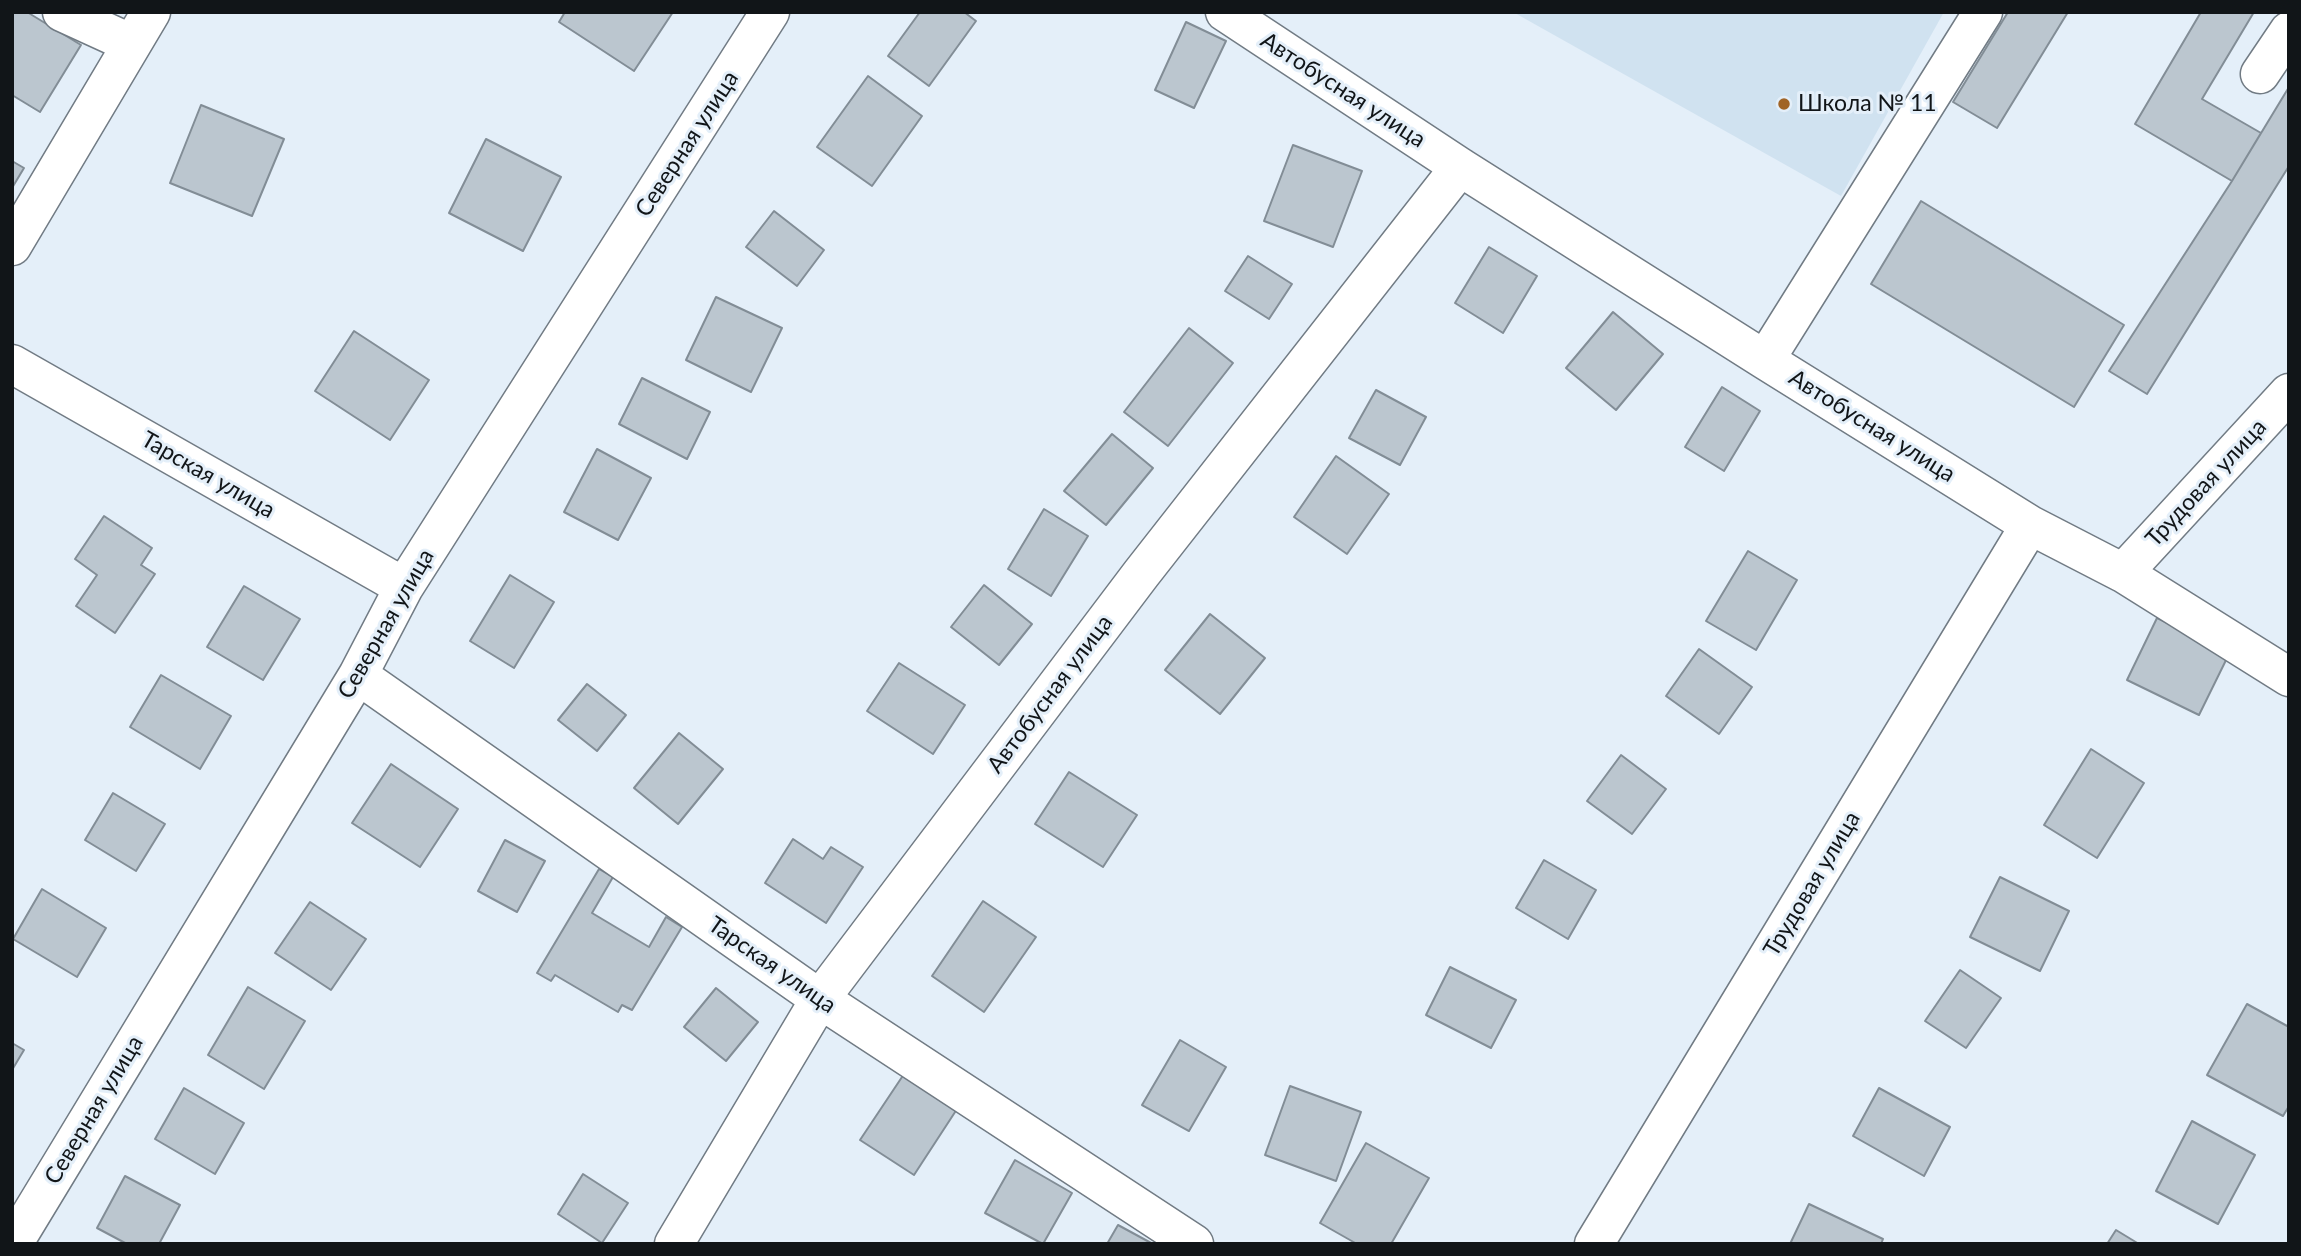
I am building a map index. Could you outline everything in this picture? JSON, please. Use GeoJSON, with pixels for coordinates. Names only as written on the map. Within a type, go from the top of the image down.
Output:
{"type":"FeatureCollection","features":[{"type":"Feature","properties":{"kind":"street"},"geometry":{"type":"LineString","coordinates":[[12,246],[142,28],[62,12]]}},
{"type":"Feature","properties":{"kind":"street","name":"Северная улица"},"geometry":{"type":"LineString","coordinates":[[13,1244],[358,675],[404,587],[771,12]]}},
{"type":"Feature","properties":{"kind":"street","name":"Автобусная улица"},"geometry":{"type":"LineString","coordinates":[[1225,12],[1460,167],[1765,360],[2031,525],[2123,573],[2289,677]]}},
{"type":"Feature","properties":{"kind":"street"},"geometry":{"type":"LineString","coordinates":[[1765,360],[1983,12]]}},
{"type":"Feature","properties":{"kind":"street"},"geometry":{"type":"LineString","coordinates":[[2260,74],[2289,31]]}},
{"type":"Feature","properties":{"kind":"street","name":"Автобусная улица"},"geometry":{"type":"LineString","coordinates":[[674,1244],[820,999],[1141,574],[1460,167]]}},
{"type":"Feature","properties":{"kind":"street","name":"Тарская улица"},"geometry":{"type":"LineString","coordinates":[[12,364],[404,587]]}},
{"type":"Feature","properties":{"kind":"street","name":"Трудовая улица"},"geometry":{"type":"LineString","coordinates":[[2123,573],[2289,393]]}},
{"type":"Feature","properties":{"kind":"street","name":"Трудовая улица"},"geometry":{"type":"LineString","coordinates":[[1594,1244],[2031,525]]}},
{"type":"Feature","properties":{"kind":"street","name":"Тарская улица"},"geometry":{"type":"LineString","coordinates":[[358,675],[820,999],[1194,1244]]}},
{"type":"Feature","properties":{"kind":"shaded area","name":"Школа № 11"},"geometry":{"type":"Polygon","coordinates":[[[1513,12],[1944,12],[1841,196],[1513,12]]]}},
{"type":"Feature","properties":{"kind":"building"},"geometry":{"type":"Polygon","coordinates":[[[12,12],[27,12],[81,45],[40,112],[12,95],[12,12]]]}},
{"type":"Feature","properties":{"kind":"building"},"geometry":{"type":"Polygon","coordinates":[[[565,12],[673,12],[634,71],[559,22],[565,12]]]}},
{"type":"Feature","properties":{"kind":"building"},"geometry":{"type":"Polygon","coordinates":[[[920,12],[964,12],[976,21],[929,86],[888,56],[920,12]]]}},
{"type":"Feature","properties":{"kind":"building"},"geometry":{"type":"Polygon","coordinates":[[[2008,12],[2068,12],[1997,128],[1953,102],[2008,12]]]}},
{"type":"Feature","properties":{"kind":"building"},"geometry":{"type":"Polygon","coordinates":[[[2201,12],[2254,12],[2202,99],[2261,133],[2232,181],[2135,124],[2201,12]]]}},
{"type":"Feature","properties":{"kind":"building"},"geometry":{"type":"Polygon","coordinates":[[[1186,22],[1226,41],[1194,108],[1155,90],[1186,22]]]}},
{"type":"Feature","properties":{"kind":"building"},"geometry":{"type":"Polygon","coordinates":[[[868,76],[922,116],[872,186],[817,147],[868,76]]]}},
{"type":"Feature","properties":{"kind":"building"},"geometry":{"type":"Polygon","coordinates":[[[2289,87],[2289,166],[2147,394],[2109,371],[2232,181],[2289,87]]]}},
{"type":"Feature","properties":{"kind":"building"},"geometry":{"type":"Polygon","coordinates":[[[201,105],[284,139],[252,216],[170,183],[201,105]]]}},
{"type":"Feature","properties":{"kind":"building"},"geometry":{"type":"Polygon","coordinates":[[[486,139],[561,177],[523,251],[449,213],[486,139]]]}},
{"type":"Feature","properties":{"kind":"building"},"geometry":{"type":"Polygon","coordinates":[[[1293,145],[1362,171],[1333,247],[1264,221],[1293,145]]]}},
{"type":"Feature","properties":{"kind":"building"},"geometry":{"type":"Polygon","coordinates":[[[12,161],[24,168],[12,188],[12,161]]]}},
{"type":"Feature","properties":{"kind":"building"},"geometry":{"type":"Polygon","coordinates":[[[1921,201],[2124,325],[2074,407],[1871,284],[1921,201]]]}},
{"type":"Feature","properties":{"kind":"building"},"geometry":{"type":"Polygon","coordinates":[[[774,211],[824,250],[797,286],[746,247],[774,211]]]}},
{"type":"Feature","properties":{"kind":"building"},"geometry":{"type":"Polygon","coordinates":[[[1489,247],[1537,276],[1503,333],[1455,303],[1489,247]]]}},
{"type":"Feature","properties":{"kind":"building"},"geometry":{"type":"Polygon","coordinates":[[[1248,256],[1292,284],[1269,319],[1225,291],[1248,256]]]}},
{"type":"Feature","properties":{"kind":"building"},"geometry":{"type":"Polygon","coordinates":[[[716,297],[782,328],[751,392],[686,360],[716,297]]]}},
{"type":"Feature","properties":{"kind":"building"},"geometry":{"type":"Polygon","coordinates":[[[1613,312],[1663,354],[1616,410],[1566,368],[1613,312]]]}},
{"type":"Feature","properties":{"kind":"building"},"geometry":{"type":"Polygon","coordinates":[[[1189,328],[1233,363],[1168,446],[1124,412],[1189,328]]]}},
{"type":"Feature","properties":{"kind":"building"},"geometry":{"type":"Polygon","coordinates":[[[354,331],[429,380],[390,440],[315,391],[354,331]]]}},
{"type":"Feature","properties":{"kind":"building"},"geometry":{"type":"Polygon","coordinates":[[[642,378],[710,412],[687,459],[619,424],[642,378]]]}},
{"type":"Feature","properties":{"kind":"building"},"geometry":{"type":"Polygon","coordinates":[[[1722,387],[1760,411],[1724,471],[1685,447],[1722,387]]]}},
{"type":"Feature","properties":{"kind":"building"},"geometry":{"type":"Polygon","coordinates":[[[1376,390],[1426,417],[1400,465],[1349,438],[1376,390]]]}},
{"type":"Feature","properties":{"kind":"building"},"geometry":{"type":"Polygon","coordinates":[[[1112,434],[1153,468],[1106,525],[1064,491],[1112,434]]]}},
{"type":"Feature","properties":{"kind":"building"},"geometry":{"type":"Polygon","coordinates":[[[597,449],[651,478],[618,540],[564,512],[597,449]]]}},
{"type":"Feature","properties":{"kind":"building"},"geometry":{"type":"Polygon","coordinates":[[[1336,456],[1389,494],[1347,554],[1294,517],[1336,456]]]}},
{"type":"Feature","properties":{"kind":"building"},"geometry":{"type":"Polygon","coordinates":[[[1044,509],[1088,536],[1051,596],[1008,569],[1044,509]]]}},
{"type":"Feature","properties":{"kind":"building"},"geometry":{"type":"Polygon","coordinates":[[[104,516],[152,548],[141,565],[155,574],[115,633],[76,606],[97,575],[75,559],[104,516]]]}},
{"type":"Feature","properties":{"kind":"building"},"geometry":{"type":"Polygon","coordinates":[[[1748,551],[1797,580],[1756,650],[1706,621],[1748,551]]]}},
{"type":"Feature","properties":{"kind":"building"},"geometry":{"type":"Polygon","coordinates":[[[510,575],[554,602],[514,668],[470,641],[510,575]]]}},
{"type":"Feature","properties":{"kind":"building"},"geometry":{"type":"Polygon","coordinates":[[[984,585],[1032,624],[999,665],[951,627],[984,585]]]}},
{"type":"Feature","properties":{"kind":"building"},"geometry":{"type":"Polygon","coordinates":[[[244,586],[300,619],[263,680],[207,647],[244,586]]]}},
{"type":"Feature","properties":{"kind":"building"},"geometry":{"type":"Polygon","coordinates":[[[1210,614],[1265,658],[1220,714],[1165,670],[1210,614]]]}},
{"type":"Feature","properties":{"kind":"building"},"geometry":{"type":"Polygon","coordinates":[[[2157,618],[2230,652],[2199,715],[2127,680],[2157,618]]]}},
{"type":"Feature","properties":{"kind":"building"},"geometry":{"type":"Polygon","coordinates":[[[1699,649],[1752,687],[1719,734],[1666,696],[1699,649]]]}},
{"type":"Feature","properties":{"kind":"building"},"geometry":{"type":"Polygon","coordinates":[[[899,663],[965,705],[933,754],[867,711],[899,663]]]}},
{"type":"Feature","properties":{"kind":"building"},"geometry":{"type":"Polygon","coordinates":[[[161,675],[231,716],[200,769],[130,727],[161,675]]]}},
{"type":"Feature","properties":{"kind":"building"},"geometry":{"type":"Polygon","coordinates":[[[587,684],[626,715],[597,751],[558,720],[587,684]]]}},
{"type":"Feature","properties":{"kind":"building"},"geometry":{"type":"Polygon","coordinates":[[[679,733],[723,769],[678,824],[634,788],[679,733]]]}},
{"type":"Feature","properties":{"kind":"building"},"geometry":{"type":"Polygon","coordinates":[[[2091,749],[2144,783],[2097,858],[2044,825],[2091,749]]]}},
{"type":"Feature","properties":{"kind":"building"},"geometry":{"type":"Polygon","coordinates":[[[1621,755],[1666,789],[1632,834],[1587,801],[1621,755]]]}},
{"type":"Feature","properties":{"kind":"building"},"geometry":{"type":"Polygon","coordinates":[[[391,764],[458,809],[420,867],[352,823],[391,764]]]}},
{"type":"Feature","properties":{"kind":"building"},"geometry":{"type":"Polygon","coordinates":[[[1069,772],[1137,815],[1103,867],[1035,824],[1069,772]]]}},
{"type":"Feature","properties":{"kind":"building"},"geometry":{"type":"Polygon","coordinates":[[[113,793],[165,824],[136,871],[85,840],[113,793]]]}},
{"type":"Feature","properties":{"kind":"building"},"geometry":{"type":"Polygon","coordinates":[[[793,839],[823,859],[831,847],[863,867],[826,923],[765,883],[793,839]]]}},
{"type":"Feature","properties":{"kind":"building"},"geometry":{"type":"Polygon","coordinates":[[[505,840],[545,861],[517,912],[478,891],[505,840]]]}},
{"type":"Feature","properties":{"kind":"building"},"geometry":{"type":"Polygon","coordinates":[[[1544,860],[1596,890],[1568,939],[1516,908],[1544,860]]]}},
{"type":"Feature","properties":{"kind":"building"},"geometry":{"type":"Polygon","coordinates":[[[599,869],[613,877],[592,913],[649,947],[666,917],[682,927],[632,1010],[622,1005],[618,1012],[555,975],[551,981],[537,973],[599,869]]]}},
{"type":"Feature","properties":{"kind":"building"},"geometry":{"type":"Polygon","coordinates":[[[2000,877],[2069,911],[2040,971],[1970,937],[2000,877]]]}},
{"type":"Feature","properties":{"kind":"building"},"geometry":{"type":"Polygon","coordinates":[[[42,889],[106,928],[77,977],[13,939],[42,889]]]}},
{"type":"Feature","properties":{"kind":"building"},"geometry":{"type":"Polygon","coordinates":[[[983,901],[1036,937],[984,1012],[932,976],[983,901]]]}},
{"type":"Feature","properties":{"kind":"building"},"geometry":{"type":"Polygon","coordinates":[[[310,902],[366,939],[331,990],[275,953],[310,902]]]}},
{"type":"Feature","properties":{"kind":"building"},"geometry":{"type":"Polygon","coordinates":[[[1450,967],[1516,1000],[1491,1048],[1426,1015],[1450,967]]]}},
{"type":"Feature","properties":{"kind":"building"},"geometry":{"type":"Polygon","coordinates":[[[1960,970],[2001,998],[1966,1048],[1925,1021],[1960,970]]]}},
{"type":"Feature","properties":{"kind":"building"},"geometry":{"type":"Polygon","coordinates":[[[248,987],[305,1021],[264,1089],[208,1055],[248,987]]]}},
{"type":"Feature","properties":{"kind":"building"},"geometry":{"type":"Polygon","coordinates":[[[716,988],[758,1022],[726,1061],[684,1027],[716,988]]]}},
{"type":"Feature","properties":{"kind":"building"},"geometry":{"type":"Polygon","coordinates":[[[2247,1004],[2289,1027],[2289,1106],[2283,1116],[2207,1075],[2247,1004]]]}},
{"type":"Feature","properties":{"kind":"building"},"geometry":{"type":"Polygon","coordinates":[[[1180,1040],[1226,1067],[1189,1131],[1142,1105],[1180,1040]]]}},
{"type":"Feature","properties":{"kind":"building"},"geometry":{"type":"Polygon","coordinates":[[[12,1043],[24,1050],[12,1070],[12,1043]]]}},
{"type":"Feature","properties":{"kind":"building"},"geometry":{"type":"Polygon","coordinates":[[[906,1071],[959,1106],[914,1175],[860,1140],[906,1071]]]}},
{"type":"Feature","properties":{"kind":"building"},"geometry":{"type":"Polygon","coordinates":[[[1290,1086],[1361,1112],[1336,1181],[1265,1155],[1290,1086]]]}},
{"type":"Feature","properties":{"kind":"building"},"geometry":{"type":"Polygon","coordinates":[[[184,1088],[244,1123],[215,1174],[155,1139],[184,1088]]]}},
{"type":"Feature","properties":{"kind":"building"},"geometry":{"type":"Polygon","coordinates":[[[1879,1088],[1950,1127],[1924,1176],[1853,1136],[1879,1088]]]}},
{"type":"Feature","properties":{"kind":"building"},"geometry":{"type":"Polygon","coordinates":[[[2192,1121],[2255,1155],[2218,1224],[2156,1191],[2192,1121]]]}},
{"type":"Feature","properties":{"kind":"building"},"geometry":{"type":"Polygon","coordinates":[[[1366,1143],[1429,1178],[1391,1244],[1357,1244],[1320,1223],[1366,1143]]]}},
{"type":"Feature","properties":{"kind":"building"},"geometry":{"type":"Polygon","coordinates":[[[1015,1160],[1072,1193],[1043,1244],[985,1213],[1015,1160]]]}},
{"type":"Feature","properties":{"kind":"building"},"geometry":{"type":"Polygon","coordinates":[[[583,1174],[628,1203],[602,1243],[558,1214],[583,1174]]]}},
{"type":"Feature","properties":{"kind":"building"},"geometry":{"type":"Polygon","coordinates":[[[125,1176],[180,1205],[159,1244],[127,1244],[97,1228],[125,1176]]]}},
{"type":"Feature","properties":{"kind":"building"},"geometry":{"type":"Polygon","coordinates":[[[1809,1204],[1883,1239],[1881,1244],[1790,1244],[1809,1204]]]}},
{"type":"Feature","properties":{"kind":"building"},"geometry":{"type":"Polygon","coordinates":[[[1118,1225],[1153,1244],[1107,1244],[1118,1225]]]}},
{"type":"Feature","properties":{"kind":"building"},"geometry":{"type":"Polygon","coordinates":[[[2116,1230],[2139,1244],[2107,1244],[2116,1230]]]}},
{"type":"Feature","properties":{"kind":"place","name":"Школа № 11"},"geometry":{"type":"Point","coordinates":[1784,104]}}]}
